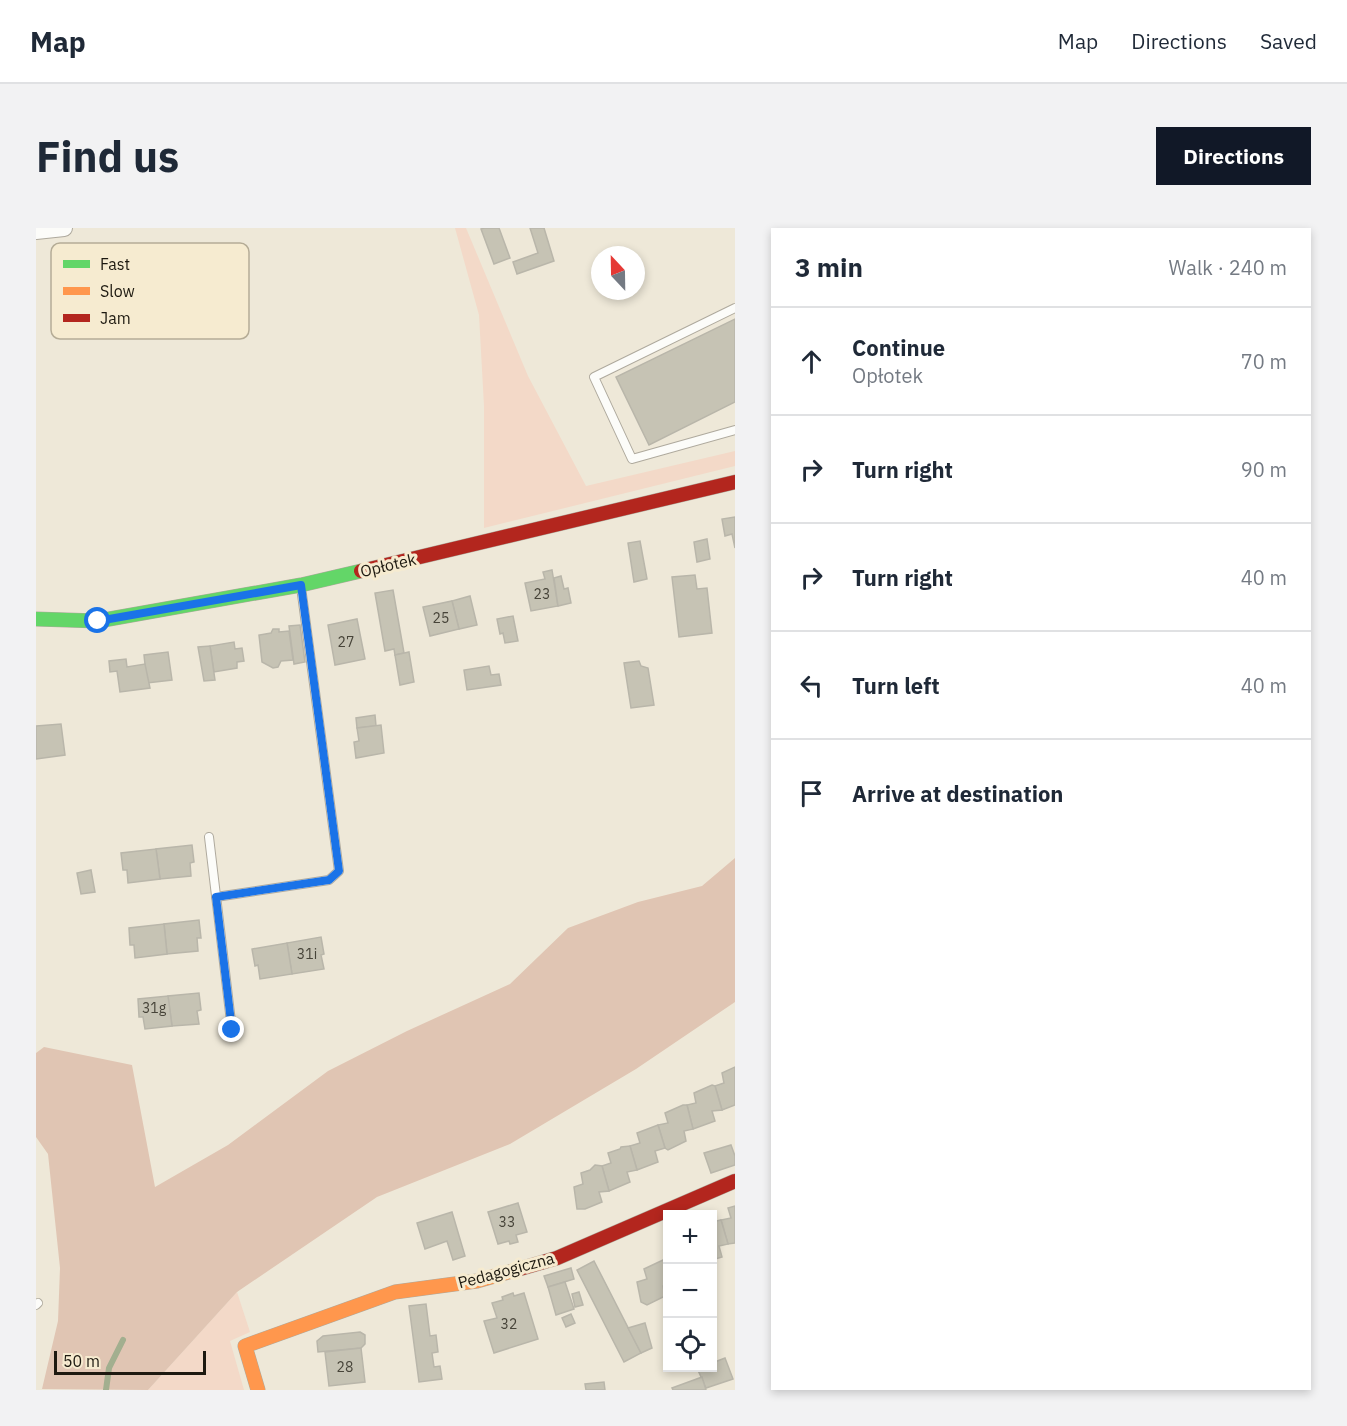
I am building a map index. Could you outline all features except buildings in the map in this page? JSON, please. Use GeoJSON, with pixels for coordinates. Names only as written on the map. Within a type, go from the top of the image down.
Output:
{"type":"FeatureCollection","features":[{"type":"Feature","properties":{"kind":"street"},"geometry":{"type":"LineString","coordinates":[[36,231],[64,228]]}},
{"type":"Feature","properties":{"kind":"street","name":"Opłotek"},"geometry":{"type":"LineString","coordinates":[[36,619],[98,621],[301,585],[735,482]]}},
{"type":"Feature","properties":{"kind":"street","name":"Pedagogiczna"},"geometry":{"type":"LineString","coordinates":[[258,1390],[245,1346],[395,1292],[477,1281],[557,1258],[735,1181]]}},
{"type":"Feature","properties":{"kind":"lane"},"geometry":{"type":"LineString","coordinates":[[735,308],[594,377],[632,459],[735,430]]}},
{"type":"Feature","properties":{"kind":"lane"},"geometry":{"type":"LineString","coordinates":[[216,897],[329,880],[339,871],[301,585]]}},
{"type":"Feature","properties":{"kind":"lane"},"geometry":{"type":"LineString","coordinates":[[209,837],[232,1030]]}},
{"type":"Feature","properties":{"kind":"shaded area"},"geometry":{"type":"Polygon","coordinates":[[[455,228],[466,228],[528,376],[586,486],[735,451],[735,466],[484,528],[484,406],[479,315],[455,228]]]}},
{"type":"Feature","properties":{"kind":"shaded area"},"geometry":{"type":"Polygon","coordinates":[[[735,858],[735,1002],[636,1069],[510,1144],[377,1197],[237,1292],[148,1390],[42,1389],[58,1321],[60,1268],[48,1154],[36,1137],[36,1053],[44,1047],[132,1065],[155,1187],[228,1145],[328,1071],[407,1031],[510,984],[568,928],[638,902],[702,886],[735,858]]]}},
{"type":"Feature","properties":{"kind":"shaded area"},"geometry":{"type":"Polygon","coordinates":[[[237,1292],[250,1332],[230,1341],[244,1390],[148,1390],[237,1292]]]}},
{"type":"Feature","properties":{"kind":"waterway"},"geometry":{"type":"LineString","coordinates":[[106,1390],[109,1368],[123,1340]]}},
{"type":"Feature","properties":{"kind":"traffic: fast"},"geometry":{"type":"LineString","coordinates":[[36,619],[98,621],[301,585],[361,571]]}},
{"type":"Feature","properties":{"kind":"traffic: slow"},"geometry":{"type":"LineString","coordinates":[[258,1390],[245,1346],[395,1292],[477,1281],[516,1270]]}},
{"type":"Feature","properties":{"kind":"traffic: jam"},"geometry":{"type":"LineString","coordinates":[[361,571],[735,482]]}},
{"type":"Feature","properties":{"kind":"traffic: jam"},"geometry":{"type":"LineString","coordinates":[[516,1270],[557,1258],[735,1181]]}},
{"type":"Feature","properties":{"kind":"route"},"geometry":{"type":"LineString","coordinates":[[98,621],[301,585],[339,871],[329,880],[216,897],[232,1030]]}}]}
